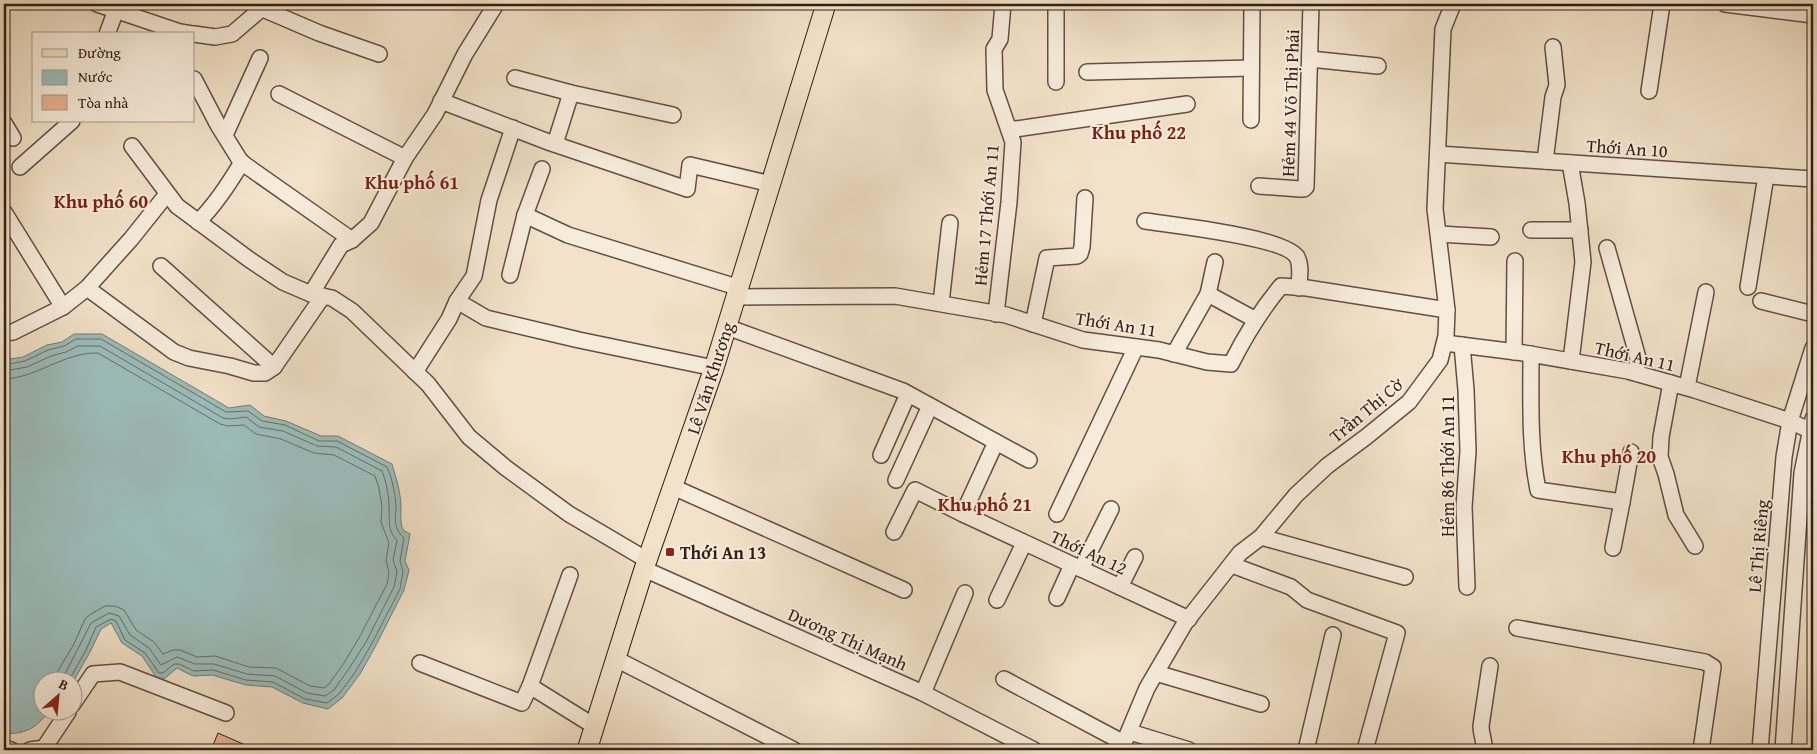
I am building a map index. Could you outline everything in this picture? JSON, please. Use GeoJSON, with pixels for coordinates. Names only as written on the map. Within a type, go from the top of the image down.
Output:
{"type":"FeatureCollection","features":[{"type":"Feature","properties":{"kind":"main road","name":"Lê Văn Khương"},"geometry":{"type":"LineString","coordinates":[[587,750],[646,565],[714,368],[826,4]]}},
{"type":"Feature","properties":{"kind":"street"},"geometry":{"type":"LineString","coordinates":[[97,4],[184,32]]}},
{"type":"Feature","properties":{"kind":"street"},"geometry":{"type":"LineString","coordinates":[[87,288],[174,352],[189,358],[254,373],[265,373],[274,367],[317,295],[341,245],[352,240],[371,223],[405,158],[441,101],[465,54],[496,4]]}},
{"type":"Feature","properties":{"kind":"street","name":"Hẻm 17 Thới An 11"},"geometry":{"type":"LineString","coordinates":[[996,314],[1014,142],[995,90],[994,49],[1000,39],[1003,4]]}},
{"type":"Feature","properties":{"kind":"street"},"geometry":{"type":"LineString","coordinates":[[1056,4],[1056,82]]}},
{"type":"Feature","properties":{"kind":"street"},"geometry":{"type":"LineString","coordinates":[[1251,120],[1252,4]]}},
{"type":"Feature","properties":{"kind":"street","name":"Hẻm 44 Võ Thị Phải"},"geometry":{"type":"LineString","coordinates":[[1259,186],[1300,189],[1306,187],[1312,4]]}},
{"type":"Feature","properties":{"kind":"street","name":"Trần Thị Cờ"},"geometry":{"type":"LineString","coordinates":[[1125,742],[1147,688],[1156,673],[1189,619],[1240,553],[1261,537],[1296,495],[1327,466],[1409,402],[1440,360],[1445,343],[1447,310],[1435,209],[1443,29],[1453,4]]}},
{"type":"Feature","properties":{"kind":"street"},"geometry":{"type":"LineString","coordinates":[[1649,91],[1662,4]]}},
{"type":"Feature","properties":{"kind":"street"},"geometry":{"type":"LineString","coordinates":[[1728,4],[1789,8],[1813,16]]}},
{"type":"Feature","properties":{"kind":"street"},"geometry":{"type":"LineString","coordinates":[[195,34],[215,37],[232,34],[265,6],[319,33],[379,54]]}},
{"type":"Feature","properties":{"kind":"street"},"geometry":{"type":"LineString","coordinates":[[108,32],[116,10]]}},
{"type":"Feature","properties":{"kind":"street"},"geometry":{"type":"LineString","coordinates":[[1545,161],[1557,84],[1553,47]]}},
{"type":"Feature","properties":{"kind":"street"},"geometry":{"type":"LineString","coordinates":[[225,135],[260,58]]}},
{"type":"Feature","properties":{"kind":"street"},"geometry":{"type":"LineString","coordinates":[[1310,59],[1378,66]]}},
{"type":"Feature","properties":{"kind":"street"},"geometry":{"type":"LineString","coordinates":[[1087,72],[1251,68]]}},
{"type":"Feature","properties":{"kind":"street"},"geometry":{"type":"LineString","coordinates":[[515,78],[571,93],[673,115]]}},
{"type":"Feature","properties":{"kind":"street"},"geometry":{"type":"LineString","coordinates":[[195,81],[242,162],[352,240]]}},
{"type":"Feature","properties":{"kind":"street"},"geometry":{"type":"LineString","coordinates":[[554,144],[571,93]]}},
{"type":"Feature","properties":{"kind":"street"},"geometry":{"type":"LineString","coordinates":[[279,94],[405,158]]}},
{"type":"Feature","properties":{"kind":"street"},"geometry":{"type":"LineString","coordinates":[[441,101],[554,144],[687,189],[690,165],[771,184]]}},
{"type":"Feature","properties":{"kind":"street"},"geometry":{"type":"LineString","coordinates":[[1009,130],[1186,104]]}},
{"type":"Feature","properties":{"kind":"street"},"geometry":{"type":"LineString","coordinates":[[20,167],[71,122]]}},
{"type":"Feature","properties":{"kind":"street"},"geometry":{"type":"LineString","coordinates":[[4,123],[13,138]]}},
{"type":"Feature","properties":{"kind":"street"},"geometry":{"type":"LineString","coordinates":[[415,372],[474,276],[489,200],[513,128]]}},
{"type":"Feature","properties":{"kind":"street","name":"Dương Thị Mạnh"},"geometry":{"type":"LineString","coordinates":[[132,146],[177,206],[283,282],[317,295],[332,298],[352,311],[428,384],[469,437],[506,468],[569,514],[646,565],[923,693],[1034,750]]}},
{"type":"Feature","properties":{"kind":"street","name":"Thới An 10"},"geometry":{"type":"LineString","coordinates":[[1438,154],[1813,179]]}},
{"type":"Feature","properties":{"kind":"street"},"geometry":{"type":"LineString","coordinates":[[198,222],[228,187],[242,162]]}},
{"type":"Feature","properties":{"kind":"street"},"geometry":{"type":"LineString","coordinates":[[1570,163],[1583,262],[1571,361]]}},
{"type":"Feature","properties":{"kind":"street"},"geometry":{"type":"LineString","coordinates":[[510,275],[525,215],[542,169]]}},
{"type":"Feature","properties":{"kind":"street"},"geometry":{"type":"LineString","coordinates":[[1748,287],[1766,176]]}},
{"type":"Feature","properties":{"kind":"street"},"geometry":{"type":"LineString","coordinates":[[4,333],[13,332],[63,307],[87,288],[131,239],[167,194]]}},
{"type":"Feature","properties":{"kind":"street"},"geometry":{"type":"LineString","coordinates":[[1033,324],[1047,258],[1077,256],[1081,252],[1085,198]]}},
{"type":"Feature","properties":{"kind":"street"},"geometry":{"type":"LineString","coordinates":[[4,212],[63,307]]}},
{"type":"Feature","properties":{"kind":"street","name":"Thới An 11"},"geometry":{"type":"LineString","coordinates":[[525,215],[568,235],[738,293],[895,296],[996,314],[1083,340],[1136,347],[1207,362],[1231,364],[1256,320],[1281,286],[1447,310]]}},
{"type":"Feature","properties":{"kind":"street"},"geometry":{"type":"LineString","coordinates":[[1145,221],[1230,233],[1288,250],[1297,258],[1299,264],[1299,288]]}},
{"type":"Feature","properties":{"kind":"street"},"geometry":{"type":"LineString","coordinates":[[941,303],[950,223]]}},
{"type":"Feature","properties":{"kind":"street"},"geometry":{"type":"LineString","coordinates":[[1531,230],[1580,230]]}},
{"type":"Feature","properties":{"kind":"street"},"geometry":{"type":"LineString","coordinates":[[1439,234],[1491,236]]}},
{"type":"Feature","properties":{"kind":"street"},"geometry":{"type":"LineString","coordinates":[[1607,248],[1638,358],[1636,373]]}},
{"type":"Feature","properties":{"kind":"street"},"geometry":{"type":"LineString","coordinates":[[1514,352],[1515,261]]}},
{"type":"Feature","properties":{"kind":"street"},"geometry":{"type":"LineString","coordinates":[[1174,354],[1208,294],[1215,262]]}},
{"type":"Feature","properties":{"kind":"street"},"geometry":{"type":"LineString","coordinates":[[161,266],[274,367]]}},
{"type":"Feature","properties":{"kind":"street"},"geometry":{"type":"LineString","coordinates":[[1687,387],[1706,292]]}},
{"type":"Feature","properties":{"kind":"street"},"geometry":{"type":"LineString","coordinates":[[1208,294],[1256,320]]}},
{"type":"Feature","properties":{"kind":"street"},"geometry":{"type":"LineString","coordinates":[[1761,301],[1813,314]]}},
{"type":"Feature","properties":{"kind":"street"},"geometry":{"type":"LineString","coordinates":[[457,302],[486,318],[579,340],[714,368]]}},
{"type":"Feature","properties":{"kind":"street"},"geometry":{"type":"LineString","coordinates":[[727,327],[908,394],[1029,460]]}},
{"type":"Feature","properties":{"kind":"street","name":"Thới An 11"},"geometry":{"type":"LineString","coordinates":[[1445,343],[1531,354],[1636,373],[1687,387],[1790,422],[1812,427]]}},
{"type":"Feature","properties":{"kind":"street","name":"Hẻm 86 Thới An 11"},"geometry":{"type":"LineString","coordinates":[[1462,345],[1468,451],[1464,507],[1467,587]]}},
{"type":"Feature","properties":{"kind":"street"},"geometry":{"type":"LineString","coordinates":[[1057,514],[1136,347]]}},
{"type":"Feature","properties":{"kind":"street","name":"Lê Thị Riêng"},"geometry":{"type":"LineString","coordinates":[[1760,750],[1784,457],[1790,422],[1813,348]]}},
{"type":"Feature","properties":{"kind":"street"},"geometry":{"type":"LineString","coordinates":[[1531,354],[1531,422],[1538,490],[1622,502]]}},
{"type":"Feature","properties":{"kind":"street"},"geometry":{"type":"LineString","coordinates":[[1671,383],[1661,437],[1660,457],[1676,515],[1695,546]]}},
{"type":"Feature","properties":{"kind":"street"},"geometry":{"type":"LineString","coordinates":[[881,455],[908,394]]}},
{"type":"Feature","properties":{"kind":"street"},"geometry":{"type":"LineString","coordinates":[[896,480],[930,406]]}},
{"type":"Feature","properties":{"kind":"street"},"geometry":{"type":"LineString","coordinates":[[1783,750],[1802,473],[1812,427]]}},
{"type":"Feature","properties":{"kind":"street"},"geometry":{"type":"LineString","coordinates":[[963,514],[996,442]]}},
{"type":"Feature","properties":{"kind":"street"},"geometry":{"type":"LineString","coordinates":[[1613,548],[1631,452]]}},
{"type":"Feature","properties":{"kind":"street"},"geometry":{"type":"LineString","coordinates":[[673,487],[904,590]]}},
{"type":"Feature","properties":{"kind":"street","name":"Thới An 12"},"geometry":{"type":"LineString","coordinates":[[894,532],[915,490],[1189,619]]}},
{"type":"Feature","properties":{"kind":"street"},"geometry":{"type":"LineString","coordinates":[[1057,598],[1111,508]]}},
{"type":"Feature","properties":{"kind":"street"},"geometry":{"type":"LineString","coordinates":[[1261,537],[1405,577]]}},
{"type":"Feature","properties":{"kind":"street"},"geometry":{"type":"LineString","coordinates":[[997,600],[1024,542]]}},
{"type":"Feature","properties":{"kind":"street"},"geometry":{"type":"LineString","coordinates":[[1120,587],[1135,557]]}},
{"type":"Feature","properties":{"kind":"street"},"geometry":{"type":"LineString","coordinates":[[1232,564],[1291,587],[1307,600],[1397,634],[1365,750]]}},
{"type":"Feature","properties":{"kind":"street"},"geometry":{"type":"LineString","coordinates":[[420,663],[522,703],[530,686],[570,575]]}},
{"type":"Feature","properties":{"kind":"street"},"geometry":{"type":"LineString","coordinates":[[923,693],[965,593]]}},
{"type":"Feature","properties":{"kind":"street"},"geometry":{"type":"LineString","coordinates":[[1517,628],[1706,662],[1713,667],[1701,750]]}},
{"type":"Feature","properties":{"kind":"street"},"geometry":{"type":"LineString","coordinates":[[1306,750],[1333,635]]}},
{"type":"Feature","properties":{"kind":"street"},"geometry":{"type":"LineString","coordinates":[[616,659],[794,750]]}},
{"type":"Feature","properties":{"kind":"street"},"geometry":{"type":"LineString","coordinates":[[1484,750],[1481,726],[1490,666]]}},
{"type":"Feature","properties":{"kind":"street"},"geometry":{"type":"LineString","coordinates":[[82,690],[93,674],[120,672],[226,713]]}},
{"type":"Feature","properties":{"kind":"street"},"geometry":{"type":"LineString","coordinates":[[1156,673],[1261,704]]}},
{"type":"Feature","properties":{"kind":"street"},"geometry":{"type":"LineString","coordinates":[[1004,679],[1125,742],[1189,750]]}},
{"type":"Feature","properties":{"kind":"street"},"geometry":{"type":"LineString","coordinates":[[530,686],[594,726]]}},
{"type":"Feature","properties":{"kind":"street"},"geometry":{"type":"LineString","coordinates":[[30,750],[44,748],[61,722]]}},
{"type":"Feature","properties":{"kind":"street"},"geometry":{"type":"LineString","coordinates":[[4,748],[11,750]]}},
{"type":"Feature","properties":{"kind":"water"},"geometry":{"type":"Polygon","coordinates":[[[74,334],[102,334],[229,408],[250,405],[264,416],[286,421],[321,436],[338,436],[392,464],[400,496],[402,527],[403,530],[410,534],[405,561],[409,570],[404,590],[360,674],[342,698],[328,709],[303,703],[272,687],[246,685],[212,675],[193,676],[177,668],[164,679],[156,677],[142,656],[122,643],[111,623],[101,629],[79,672],[32,672],[32,722],[39,722],[25,731],[4,734],[4,360],[23,357],[47,345],[62,342],[74,334]]]}},
{"type":"Feature","properties":{"kind":"building"},"geometry":{"type":"Polygon","coordinates":[[[218,733],[257,750],[211,750],[218,733]]]}},
{"type":"Feature","properties":{"kind":"place","name":"Thới An 13"},"geometry":{"type":"Point","coordinates":[670,552]}},
{"type":"Feature","properties":{"kind":"district","name":"Khu phố 22"},"geometry":{"type":"Point","coordinates":[1139,132]}},
{"type":"Feature","properties":{"kind":"district","name":"Khu phố 61"},"geometry":{"type":"Point","coordinates":[412,182]}},
{"type":"Feature","properties":{"kind":"district","name":"Khu phố 60"},"geometry":{"type":"Point","coordinates":[101,201]}},
{"type":"Feature","properties":{"kind":"district","name":"Khu phố 20"},"geometry":{"type":"Point","coordinates":[1609,456]}},
{"type":"Feature","properties":{"kind":"district","name":"Khu phố 21"},"geometry":{"type":"Point","coordinates":[985,504]}}]}
